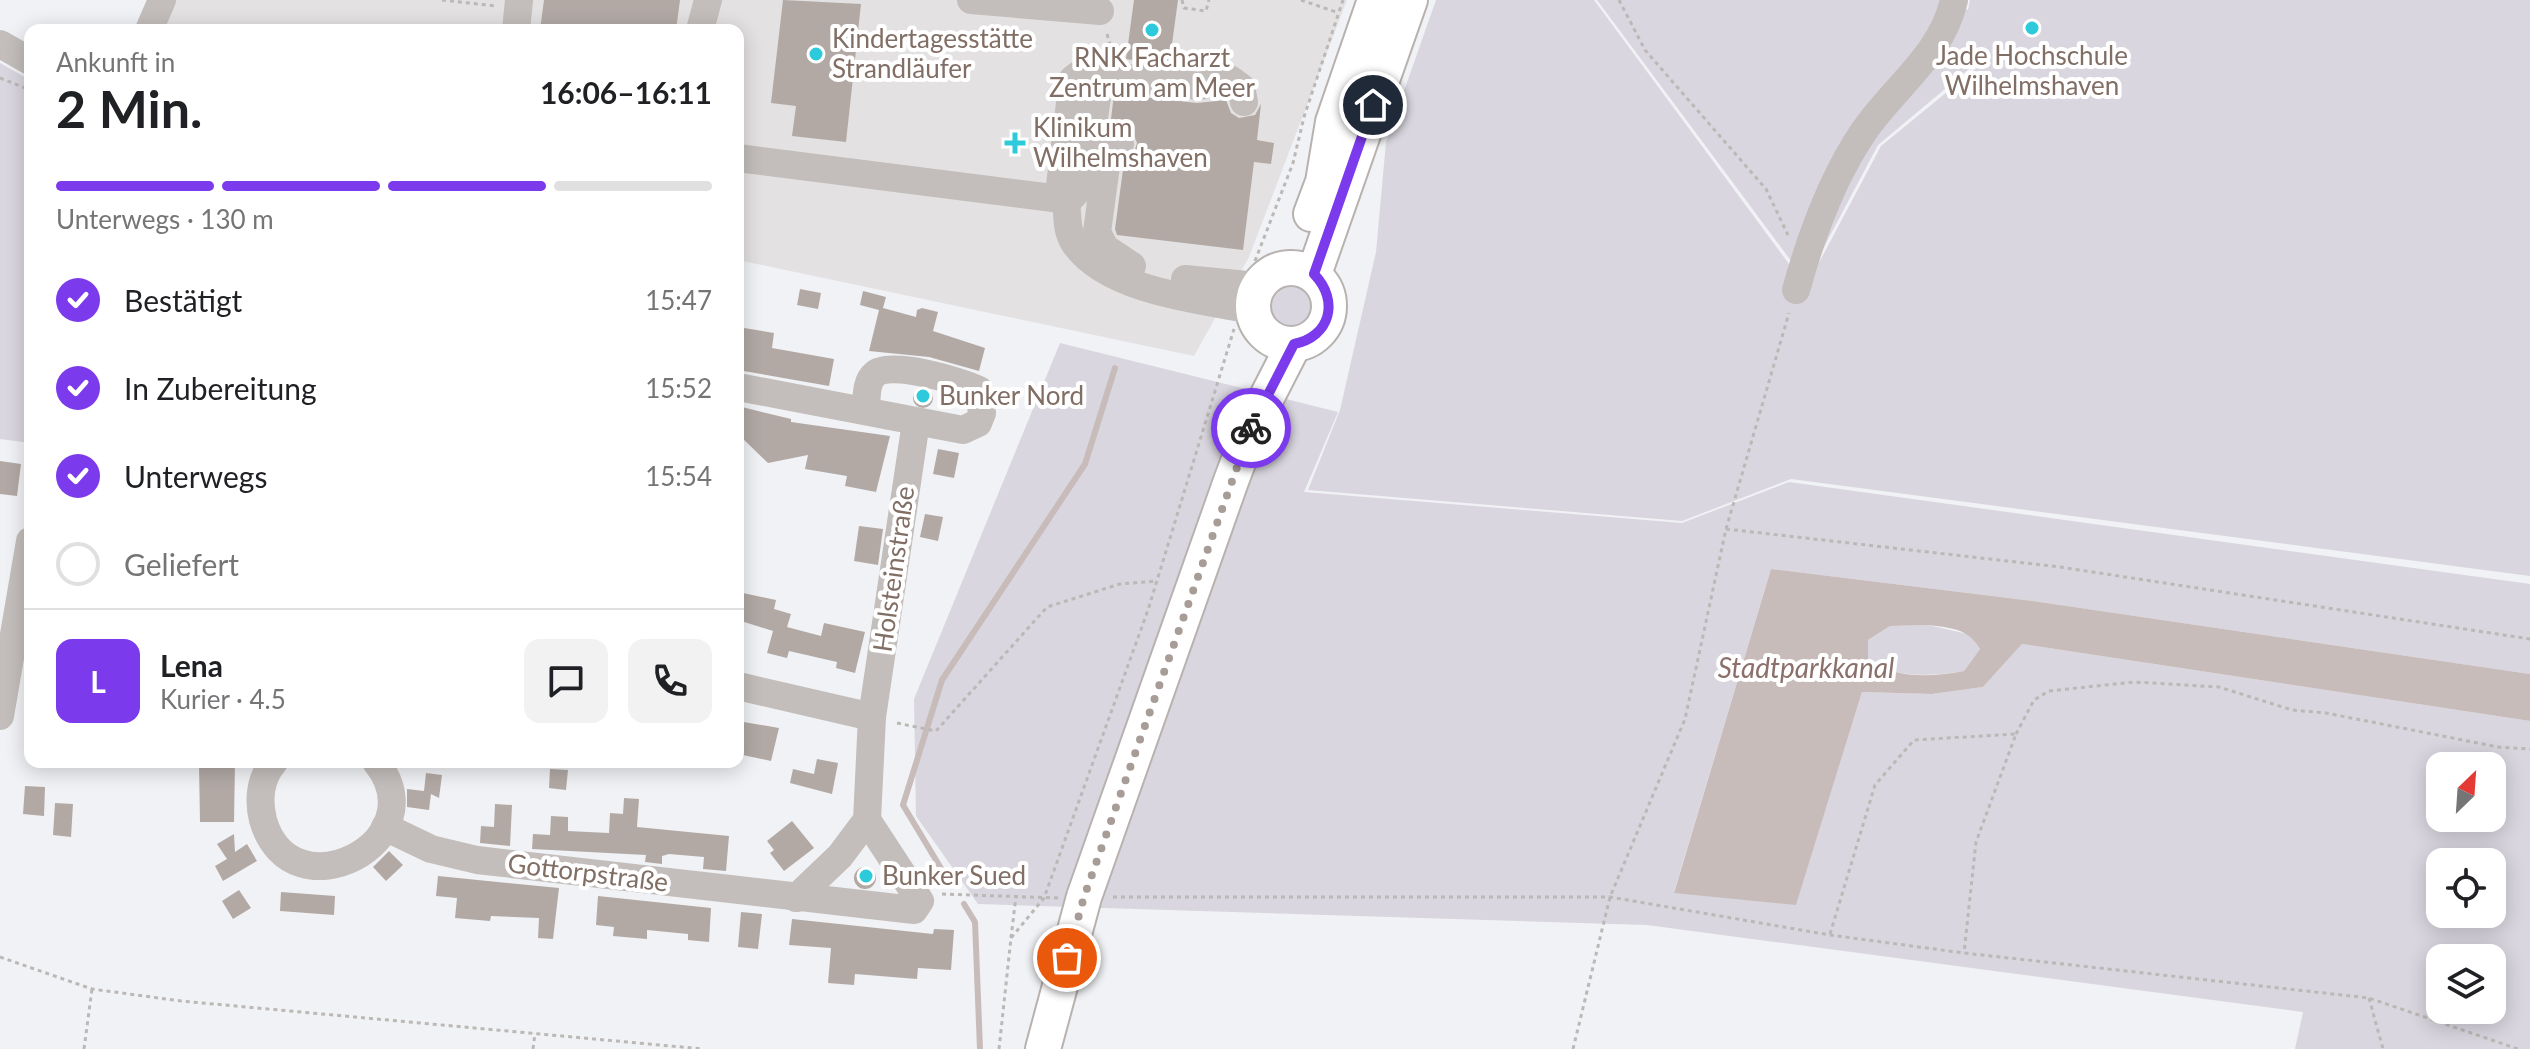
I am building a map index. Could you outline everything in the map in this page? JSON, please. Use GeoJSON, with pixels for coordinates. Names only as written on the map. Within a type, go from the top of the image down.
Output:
{"type":"FeatureCollection","features":[{"type":"Feature","properties":{"kind":"main road"},"geometry":{"type":"LineString","coordinates":[[1303,271],[1333,122],[1375,0]]}},
{"type":"Feature","properties":{"kind":"main road"},"geometry":{"type":"LineString","coordinates":[[1303,271],[1410,0]]}},
{"type":"Feature","properties":{"kind":"main road"},"geometry":{"type":"LineString","coordinates":[[1279,269],[1303,271],[1328,293],[1329,317],[1315,336],[1282,342],[1256,321],[1247,295],[1279,269]]}},
{"type":"Feature","properties":{"kind":"main road"},"geometry":{"type":"LineString","coordinates":[[1043,1049],[1084,897],[1251,428],[1256,389],[1282,342]]}},
{"type":"Feature","properties":{"kind":"street"},"geometry":{"type":"LineString","coordinates":[[152,24],[162,0]]}},
{"type":"Feature","properties":{"kind":"street"},"geometry":{"type":"LineString","coordinates":[[702,24],[708,0]]}},
{"type":"Feature","properties":{"kind":"street"},"geometry":{"type":"LineString","coordinates":[[971,0],[1100,11]]}},
{"type":"Feature","properties":{"kind":"street"},"geometry":{"type":"LineString","coordinates":[[1796,290],[1807,251],[1855,145],[1931,51],[1950,18],[1954,0]]}},
{"type":"Feature","properties":{"kind":"street"},"geometry":{"type":"LineString","coordinates":[[0,44],[24,58]]}},
{"type":"Feature","properties":{"kind":"street"},"geometry":{"type":"LineString","coordinates":[[1244,102],[1241,87],[1230,79],[1199,86],[1108,76],[1081,121],[1060,185],[1069,200],[1068,222],[1074,243],[1109,272],[1134,284],[1247,295]]}},
{"type":"Feature","properties":{"kind":"street"},"geometry":{"type":"LineString","coordinates":[[1081,121],[1089,155],[1103,180]]}},
{"type":"Feature","properties":{"kind":"street"},"geometry":{"type":"LineString","coordinates":[[1120,144],[1108,151],[1097,232],[1105,248],[1139,272]]}},
{"type":"Feature","properties":{"kind":"street"},"geometry":{"type":"LineString","coordinates":[[1069,200],[1085,183],[1089,155]]}},
{"type":"Feature","properties":{"kind":"street"},"geometry":{"type":"LineString","coordinates":[[744,159],[1069,200]]}},
{"type":"Feature","properties":{"kind":"street"},"geometry":{"type":"LineString","coordinates":[[1109,272],[1139,272],[1247,295]]}},
{"type":"Feature","properties":{"kind":"street"},"geometry":{"type":"LineString","coordinates":[[744,388],[963,430],[978,423],[982,413],[979,390],[966,383],[890,367],[875,373],[867,387],[866,410]]}},
{"type":"Feature","properties":{"kind":"street","name":"Holsteinstraße"},"geometry":{"type":"LineString","coordinates":[[872,717],[916,422]]}},
{"type":"Feature","properties":{"kind":"street"},"geometry":{"type":"LineString","coordinates":[[0,716],[10,601],[24,569]]}},
{"type":"Feature","properties":{"kind":"street"},"geometry":{"type":"LineString","coordinates":[[744,687],[872,717],[867,820],[840,856],[796,898]]}},
{"type":"Feature","properties":{"kind":"street"},"geometry":{"type":"LineString","coordinates":[[271,768],[261,787],[260,808],[266,829],[278,847],[295,860],[316,867],[337,866],[357,859],[374,845],[385,827],[390,806],[388,785],[379,768]]}},
{"type":"Feature","properties":{"kind":"street"},"geometry":{"type":"LineString","coordinates":[[867,820],[915,892]]}},
{"type":"Feature","properties":{"kind":"street","name":"Gottorpstraße"},"geometry":{"type":"LineString","coordinates":[[385,827],[431,849],[477,860],[910,911],[920,901],[915,892]]}},
{"type":"Feature","properties":{"kind":"path"},"geometry":{"type":"LineString","coordinates":[[442,0],[518,13]]}},
{"type":"Feature","properties":{"kind":"path"},"geometry":{"type":"LineString","coordinates":[[1182,0],[1184,8],[1206,11],[1209,0]]}},
{"type":"Feature","properties":{"kind":"path"},"geometry":{"type":"LineString","coordinates":[[1301,0],[1337,12]]}},
{"type":"Feature","properties":{"kind":"path"},"geometry":{"type":"LineString","coordinates":[[1011,938],[1044,898],[1157,581],[1235,335],[1255,261],[1262,250],[1288,178],[1343,0]]}},
{"type":"Feature","properties":{"kind":"path"},"geometry":{"type":"LineString","coordinates":[[1619,0],[1645,50],[1766,189],[1788,234],[1790,248]]}},
{"type":"Feature","properties":{"kind":"path"},"geometry":{"type":"LineString","coordinates":[[1100,11],[1116,64],[1108,76]]}},
{"type":"Feature","properties":{"kind":"path"},"geometry":{"type":"LineString","coordinates":[[0,78],[24,88]]}},
{"type":"Feature","properties":{"kind":"path"},"geometry":{"type":"LineString","coordinates":[[1573,1049],[1610,897],[1685,719],[1726,529],[1796,290]]}},
{"type":"Feature","properties":{"kind":"path"},"geometry":{"type":"LineString","coordinates":[[1726,529],[2060,567],[2530,639]]}},
{"type":"Feature","properties":{"kind":"path"},"geometry":{"type":"LineString","coordinates":[[872,717],[936,731],[1047,607],[1120,584],[1157,581]]}},
{"type":"Feature","properties":{"kind":"path"},"geometry":{"type":"LineString","coordinates":[[1964,953],[1976,842],[2016,734],[2034,700],[2049,691],[2134,682],[2219,687],[2292,710],[2326,713],[2498,747],[2530,749]]}},
{"type":"Feature","properties":{"kind":"path"},"geometry":{"type":"LineString","coordinates":[[1830,935],[1875,785],[1914,740],[2016,734]]}},
{"type":"Feature","properties":{"kind":"path"},"geometry":{"type":"LineString","coordinates":[[915,892],[1044,898],[1610,897],[1830,935],[1964,953],[2369,998],[2518,1049]]}},
{"type":"Feature","properties":{"kind":"path"},"geometry":{"type":"LineString","coordinates":[[999,1049],[1016,896]]}},
{"type":"Feature","properties":{"kind":"path"},"geometry":{"type":"LineString","coordinates":[[0,957],[92,989],[181,1001],[703,1049]]}},
{"type":"Feature","properties":{"kind":"path"},"geometry":{"type":"LineString","coordinates":[[84,1049],[92,989]]}},
{"type":"Feature","properties":{"kind":"path"},"geometry":{"type":"LineString","coordinates":[[2369,998],[2383,1049]]}},
{"type":"Feature","properties":{"kind":"path"},"geometry":{"type":"LineString","coordinates":[[533,1049],[535,1032]]}},
{"type":"Feature","properties":{"kind":"shaded area","name":"Klinikum Wilhelmshaven"},"geometry":{"type":"Polygon","coordinates":[[[164,0],[1347,0],[1249,257],[1194,356],[744,261],[744,24],[155,24],[164,0]]]}},
{"type":"Feature","properties":{"kind":"shaded area"},"geometry":{"type":"Polygon","coordinates":[[[1436,0],[1594,0],[1806,287],[1881,146],[1985,61],[1982,58],[1878,145],[1806,281],[1597,0],[1946,0],[1968,10],[1970,0],[2530,0],[2530,576],[1791,479],[1682,521],[1308,490],[1340,410],[1376,252],[1386,142],[1436,0]]]}},
{"type":"Feature","properties":{"kind":"shaded area"},"geometry":{"type":"Polygon","coordinates":[[[0,63],[24,77],[24,442],[0,439],[0,63]]]}},
{"type":"Feature","properties":{"kind":"shaded area"},"geometry":{"type":"Polygon","coordinates":[[[1293,284],[1309,290],[1315,306],[1309,322],[1293,328],[1277,322],[1271,306],[1277,290],[1293,284]]]}},
{"type":"Feature","properties":{"kind":"shaded area"},"geometry":{"type":"Polygon","coordinates":[[[1060,343],[1338,412],[1304,492],[1682,523],[1789,482],[2530,584],[2530,674],[2033,601],[1771,569],[1674,892],[1796,904],[1862,692],[1932,694],[1983,687],[2022,644],[2530,721],[2530,1049],[2295,1049],[2303,1012],[1647,925],[978,904],[916,816],[914,699],[1060,343]]]}},
{"type":"Feature","properties":{"kind":"shaded area"},"geometry":{"type":"Polygon","coordinates":[[[1928,625],[1972,635],[1980,649],[1964,671],[1927,675],[1902,673],[1868,660],[1868,640],[1890,626],[1928,625]]]}},
{"type":"Feature","properties":{"kind":"water","name":"Stadtparkkanal"},"geometry":{"type":"Polygon","coordinates":[[[1771,569],[2033,601],[2530,674],[2530,721],[2022,644],[1983,687],[1932,694],[1862,692],[1796,905],[1674,893],[1771,569]],[[1890,626],[1868,640],[1868,660],[1890,671],[1914,675],[1964,671],[1980,649],[1975,642],[1951,628],[1890,626]]]}},
{"type":"Feature","properties":{"kind":"building"},"geometry":{"type":"Polygon","coordinates":[[[544,0],[680,0],[677,24],[541,24],[544,0]]]}},
{"type":"Feature","properties":{"kind":"building","name":"Kindertagesstätte Strandläufer"},"geometry":{"type":"Polygon","coordinates":[[[783,0],[861,4],[846,142],[792,136],[796,106],[771,103],[783,0]]]}},
{"type":"Feature","properties":{"kind":"building","name":"RNK Facharzt Zentrum am Meer"},"geometry":{"type":"Polygon","coordinates":[[[1134,0],[1178,0],[1169,66],[1126,59],[1134,0]]]}},
{"type":"Feature","properties":{"kind":"building"},"geometry":{"type":"Polygon","coordinates":[[[1114,94],[1197,103],[1226,100],[1231,113],[1239,118],[1255,115],[1261,104],[1257,140],[1274,143],[1271,164],[1254,162],[1243,250],[1117,235],[1115,229],[1124,162],[1134,153],[1137,143],[1134,135],[1121,127],[1122,121],[1111,119],[1114,94]]]}},
{"type":"Feature","properties":{"kind":"building"},"geometry":{"type":"Polygon","coordinates":[[[800,289],[821,293],[818,309],[797,305],[800,289]]]}},
{"type":"Feature","properties":{"kind":"building"},"geometry":{"type":"Polygon","coordinates":[[[863,291],[886,297],[883,308],[916,317],[917,310],[922,308],[938,312],[933,331],[985,348],[979,371],[929,357],[869,351],[879,310],[860,305],[863,291]]]}},
{"type":"Feature","properties":{"kind":"building"},"geometry":{"type":"Polygon","coordinates":[[[744,328],[774,333],[772,348],[834,359],[829,386],[744,371],[744,328]]]}},
{"type":"Feature","properties":{"kind":"building"},"geometry":{"type":"Polygon","coordinates":[[[923,388],[930,391],[933,398],[930,405],[923,408],[916,405],[913,398],[916,391],[923,388]]]}},
{"type":"Feature","properties":{"kind":"building"},"geometry":{"type":"Polygon","coordinates":[[[744,407],[791,419],[791,422],[890,436],[876,492],[845,486],[847,476],[805,469],[808,455],[768,463],[744,440],[744,407]]]}},
{"type":"Feature","properties":{"kind":"building"},"geometry":{"type":"Polygon","coordinates":[[[938,449],[959,453],[954,478],[933,474],[938,449]]]}},
{"type":"Feature","properties":{"kind":"building"},"geometry":{"type":"Polygon","coordinates":[[[0,461],[21,464],[17,496],[0,494],[0,461]]]}},
{"type":"Feature","properties":{"kind":"building"},"geometry":{"type":"Polygon","coordinates":[[[925,514],[943,517],[938,541],[920,537],[925,514]]]}},
{"type":"Feature","properties":{"kind":"building"},"geometry":{"type":"Polygon","coordinates":[[[859,526],[883,529],[878,565],[854,561],[859,526]]]}},
{"type":"Feature","properties":{"kind":"building"},"geometry":{"type":"Polygon","coordinates":[[[744,593],[776,600],[774,609],[791,614],[787,627],[821,636],[824,623],[865,632],[855,673],[836,668],[837,662],[789,651],[787,658],[767,653],[773,631],[744,622],[744,593]]]}},
{"type":"Feature","properties":{"kind":"building"},"geometry":{"type":"Polygon","coordinates":[[[744,722],[779,728],[771,761],[744,755],[744,722]]]}},
{"type":"Feature","properties":{"kind":"building"},"geometry":{"type":"Polygon","coordinates":[[[817,759],[838,763],[832,794],[790,783],[793,769],[814,774],[817,759]]]}},
{"type":"Feature","properties":{"kind":"building"},"geometry":{"type":"Polygon","coordinates":[[[199,768],[235,768],[234,822],[200,822],[199,768]]]}},
{"type":"Feature","properties":{"kind":"building"},"geometry":{"type":"Polygon","coordinates":[[[550,769],[568,770],[566,790],[549,788],[550,769]]]}},
{"type":"Feature","properties":{"kind":"building"},"geometry":{"type":"Polygon","coordinates":[[[426,773],[442,775],[439,798],[431,794],[429,810],[407,807],[407,789],[424,791],[426,773]]]}},
{"type":"Feature","properties":{"kind":"building"},"geometry":{"type":"Polygon","coordinates":[[[25,786],[45,787],[44,816],[23,814],[25,786]]]}},
{"type":"Feature","properties":{"kind":"building"},"geometry":{"type":"Polygon","coordinates":[[[624,798],[639,799],[637,827],[729,836],[726,871],[703,869],[704,857],[669,854],[662,856],[662,864],[645,862],[646,855],[532,849],[533,834],[550,835],[551,816],[568,817],[568,831],[609,833],[610,813],[623,814],[624,798]]]}},
{"type":"Feature","properties":{"kind":"building"},"geometry":{"type":"Polygon","coordinates":[[[55,803],[73,804],[71,837],[53,835],[55,803]]]}},
{"type":"Feature","properties":{"kind":"building"},"geometry":{"type":"Polygon","coordinates":[[[495,804],[512,805],[510,846],[480,843],[481,826],[494,827],[495,804]]]}},
{"type":"Feature","properties":{"kind":"building"},"geometry":{"type":"Polygon","coordinates":[[[792,821],[814,848],[784,871],[770,853],[774,850],[767,841],[792,821]]]}},
{"type":"Feature","properties":{"kind":"building"},"geometry":{"type":"Polygon","coordinates":[[[234,834],[235,852],[247,844],[257,861],[223,881],[215,866],[227,859],[217,844],[234,834]]]}},
{"type":"Feature","properties":{"kind":"building"},"geometry":{"type":"Polygon","coordinates":[[[389,851],[403,865],[386,881],[373,867],[389,851]]]}},
{"type":"Feature","properties":{"kind":"building"},"geometry":{"type":"Polygon","coordinates":[[[865,867],[873,870],[876,878],[873,886],[865,889],[857,886],[854,878],[857,870],[865,867]]]}},
{"type":"Feature","properties":{"kind":"building"},"geometry":{"type":"Polygon","coordinates":[[[438,876],[559,888],[553,939],[538,938],[539,918],[491,916],[490,921],[455,918],[457,898],[436,896],[438,876]]]}},
{"type":"Feature","properties":{"kind":"building"},"geometry":{"type":"Polygon","coordinates":[[[239,890],[251,908],[233,919],[222,901],[239,890]]]}},
{"type":"Feature","properties":{"kind":"building"},"geometry":{"type":"Polygon","coordinates":[[[281,892],[335,896],[334,915],[280,911],[281,892]]]}},
{"type":"Feature","properties":{"kind":"building"},"geometry":{"type":"Polygon","coordinates":[[[598,896],[711,908],[709,942],[688,940],[688,934],[647,930],[647,939],[613,936],[614,927],[596,925],[598,896]]]}},
{"type":"Feature","properties":{"kind":"building"},"geometry":{"type":"Polygon","coordinates":[[[741,912],[762,914],[758,949],[738,947],[741,912]]]}},
{"type":"Feature","properties":{"kind":"building"},"geometry":{"type":"Polygon","coordinates":[[[792,919],[933,934],[934,929],[954,930],[951,970],[918,968],[917,979],[855,974],[854,985],[828,983],[831,948],[789,945],[792,919]]]}},
{"type":"Feature","properties":{"kind":"waterway"},"geometry":{"type":"LineString","coordinates":[[948,880],[903,805],[942,680],[1085,464],[1115,368]]}},
{"type":"Feature","properties":{"kind":"waterway"},"geometry":{"type":"LineString","coordinates":[[964,904],[975,922],[980,1049]]}},
{"type":"Feature","properties":{"kind":"way so far"},"geometry":{"type":"LineString","coordinates":[[1067,958],[1084,897],[1251,428]]}},
{"type":"Feature","properties":{"kind":"place","name":"Jade Hochschule Wilhelmshaven"},"geometry":{"type":"Point","coordinates":[2032,28]}},
{"type":"Feature","properties":{"kind":"place","name":"RNK Facharzt Zentrum am Meer"},"geometry":{"type":"Point","coordinates":[1152,30]}},
{"type":"Feature","properties":{"kind":"place","name":"Kindertagesstätte Strandläufer"},"geometry":{"type":"Point","coordinates":[816,54]}},
{"type":"Feature","properties":{"kind":"place","name":"Klinikum Wilhelmshaven"},"geometry":{"type":"Point","coordinates":[1015,143]}},
{"type":"Feature","properties":{"kind":"place","name":"Bunker Nord"},"geometry":{"type":"Point","coordinates":[923,396]}},
{"type":"Feature","properties":{"kind":"place","name":"Bunker Sued"},"geometry":{"type":"Point","coordinates":[866,876]}},
{"type":"Feature","properties":{"kind":"route"},"geometry":{"type":"LineString","coordinates":[[1251,428],[1294,344],[1315,336],[1324,328],[1329,317],[1328,293],[1314,274],[1373,105]]}}]}
